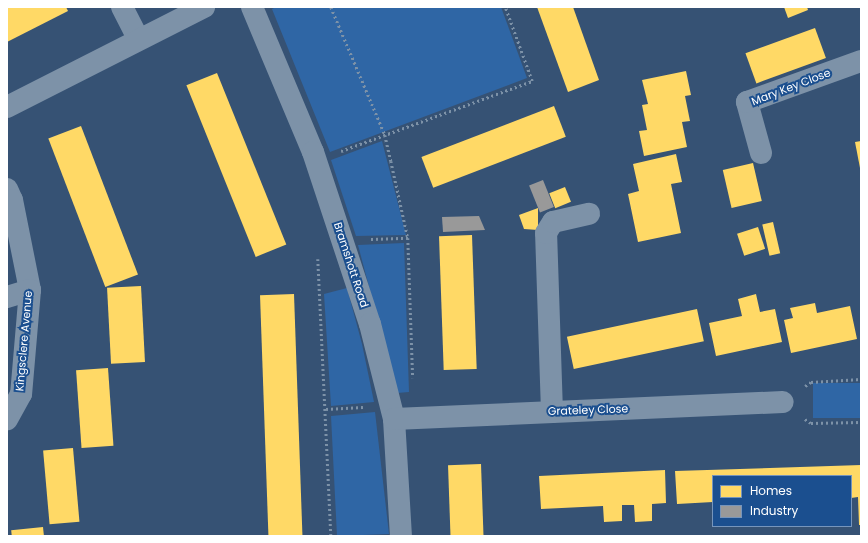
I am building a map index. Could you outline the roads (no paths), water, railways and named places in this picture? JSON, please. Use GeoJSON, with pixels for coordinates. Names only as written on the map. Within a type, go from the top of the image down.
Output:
{"type":"FeatureCollection","features":[{"type":"Feature","properties":{"kind":"street"},"geometry":{"type":"LineString","coordinates":[[122,7],[138,39]]}},
{"type":"Feature","properties":{"kind":"street"},"geometry":{"type":"LineString","coordinates":[[7,107],[138,39],[204,7]]}},
{"type":"Feature","properties":{"kind":"street","name":"Bramshott Road"},"geometry":{"type":"LineString","coordinates":[[252,7],[316,161],[344,240],[370,324],[392,412],[402,536]]}},
{"type":"Feature","properties":{"kind":"street","name":"Mary Key Close"},"geometry":{"type":"LineString","coordinates":[[761,154],[747,102],[861,61]]}},
{"type":"Feature","properties":{"kind":"street","name":"Kingsclere Avenue"},"geometry":{"type":"LineString","coordinates":[[7,189],[12,200],[30,290],[21,394],[7,420]]}},
{"type":"Feature","properties":{"kind":"street"},"geometry":{"type":"LineString","coordinates":[[552,412],[546,233],[553,222],[589,214]]}},
{"type":"Feature","properties":{"kind":"street"},"geometry":{"type":"LineString","coordinates":[[7,297],[30,290]]}},
{"type":"Feature","properties":{"kind":"street","name":"Grateley Close"},"geometry":{"type":"LineString","coordinates":[[392,412],[552,412],[783,402]]}}]}
